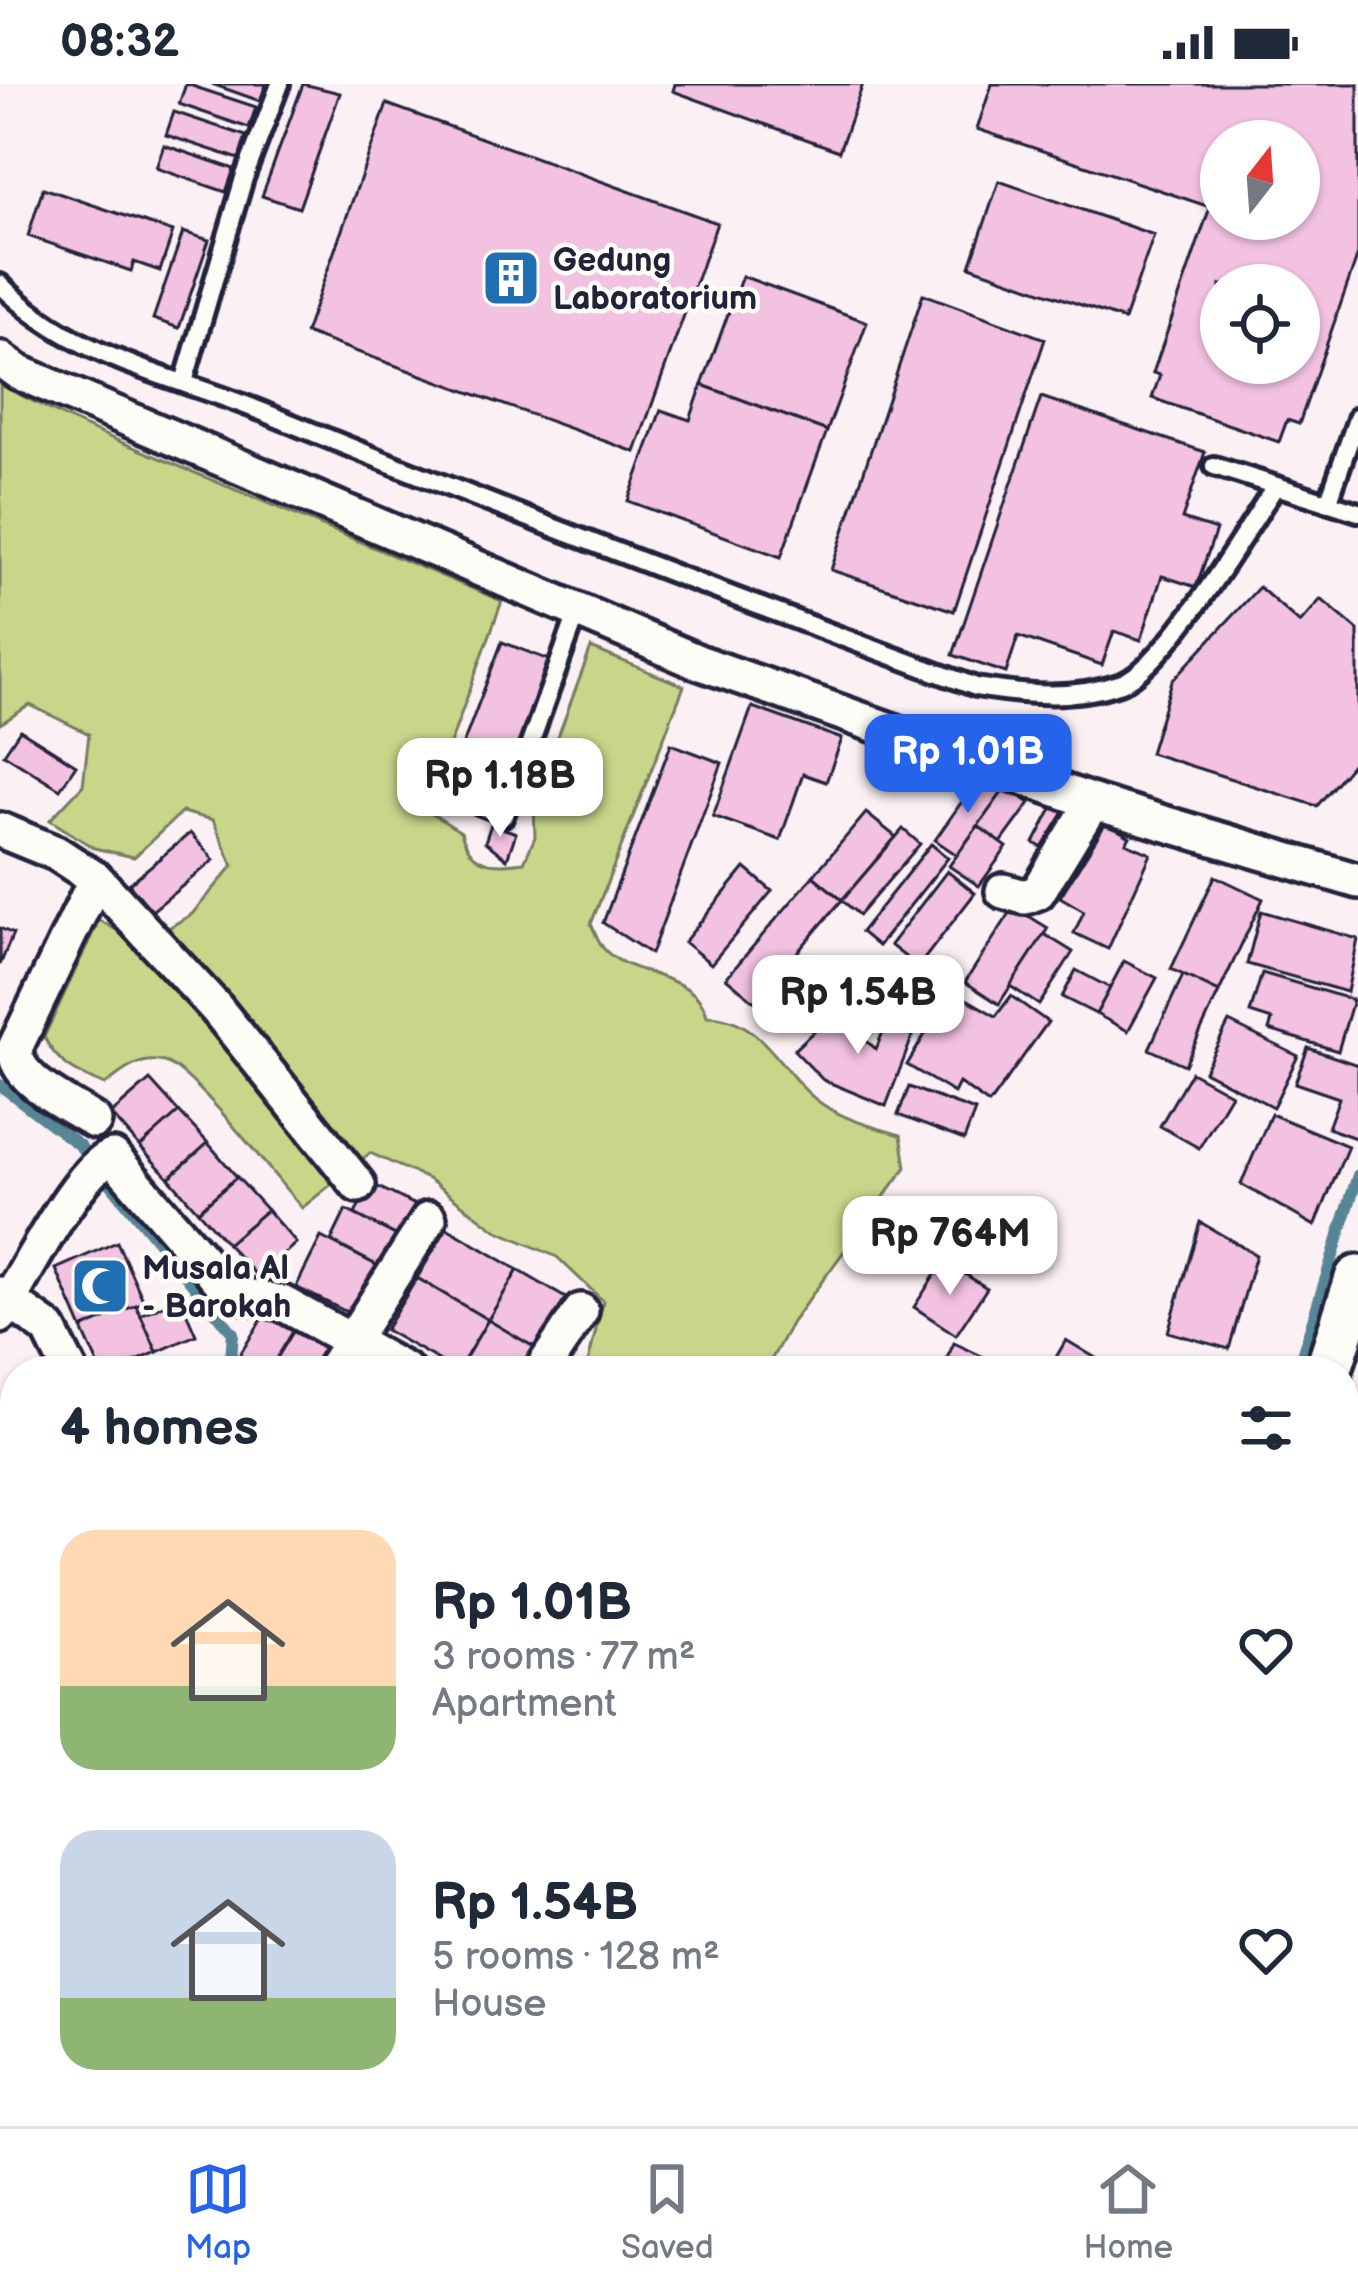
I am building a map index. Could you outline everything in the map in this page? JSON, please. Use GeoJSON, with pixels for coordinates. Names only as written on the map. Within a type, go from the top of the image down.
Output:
{"type":"FeatureCollection","features":[{"type":"Feature","properties":{"kind":"main road"},"geometry":{"type":"LineString","coordinates":[[1333,1356],[1358,1279]]}},
{"type":"Feature","properties":{"kind":"street"},"geometry":{"type":"LineString","coordinates":[[0,359],[18,372],[698,662],[1093,802],[1358,881]]}},
{"type":"Feature","properties":{"kind":"street"},"geometry":{"type":"LineString","coordinates":[[1004,891],[1025,897],[1038,892],[1093,802]]}},
{"type":"Feature","properties":{"kind":"street"},"geometry":{"type":"LineString","coordinates":[[0,830],[56,853],[95,880],[216,1008],[358,1185]]}},
{"type":"Feature","properties":{"kind":"street"},"geometry":{"type":"LineString","coordinates":[[94,1121],[23,1072],[15,1060],[15,1048],[95,880]]}},
{"type":"Feature","properties":{"kind":"street"},"geometry":{"type":"LineString","coordinates":[[62,1356],[49,1329],[3,1304],[106,1156],[123,1162],[222,1283],[242,1295],[282,1303],[381,1356]]}},
{"type":"Feature","properties":{"kind":"street"},"geometry":{"type":"LineString","coordinates":[[342,1356],[429,1219]]}},
{"type":"Feature","properties":{"kind":"street"},"geometry":{"type":"LineString","coordinates":[[551,1356],[581,1310]]}},
{"type":"Feature","properties":{"kind":"lane"},"geometry":{"type":"LineString","coordinates":[[184,382],[244,178],[280,84]]}},
{"type":"Feature","properties":{"kind":"lane"},"geometry":{"type":"LineString","coordinates":[[0,284],[62,336],[594,545],[976,686],[1024,694],[1071,694],[1126,682],[1165,647],[1275,488]]}},
{"type":"Feature","properties":{"kind":"lane"},"geometry":{"type":"LineString","coordinates":[[1328,503],[1358,416]]}},
{"type":"Feature","properties":{"kind":"lane"},"geometry":{"type":"LineString","coordinates":[[1214,466],[1358,512]]}},
{"type":"Feature","properties":{"kind":"lane"},"geometry":{"type":"LineString","coordinates":[[505,816],[578,611]]}},
{"type":"Feature","properties":{"kind":"green space"},"geometry":{"type":"Polygon","coordinates":[[[0,385],[85,427],[502,601],[426,810],[461,832],[471,852],[484,862],[524,862],[535,837],[534,801],[591,648],[684,686],[591,924],[602,947],[616,959],[690,991],[707,1016],[744,1026],[822,1104],[850,1119],[901,1135],[906,1167],[792,1322],[773,1356],[590,1356],[603,1301],[557,1257],[496,1230],[430,1180],[370,1153],[302,1208],[214,1104],[177,1069],[147,1061],[105,1085],[77,1072],[55,1054],[44,1037],[99,920],[141,944],[192,914],[233,866],[213,820],[182,812],[134,857],[94,848],[50,820],[83,785],[89,734],[30,705],[0,724],[0,385]]]}},
{"type":"Feature","properties":{"kind":"building"},"geometry":{"type":"Polygon","coordinates":[[[186,84],[256,107],[249,128],[179,104],[186,84]]]}},
{"type":"Feature","properties":{"kind":"building"},"geometry":{"type":"Polygon","coordinates":[[[212,84],[266,84],[260,101],[212,84]]]}},
{"type":"Feature","properties":{"kind":"building"},"geometry":{"type":"Polygon","coordinates":[[[303,84],[340,93],[299,208],[262,196],[303,84]]]}},
{"type":"Feature","properties":{"kind":"building"},"geometry":{"type":"Polygon","coordinates":[[[675,84],[863,84],[839,151],[673,91],[675,84]]]}},
{"type":"Feature","properties":{"kind":"building"},"geometry":{"type":"Polygon","coordinates":[[[992,84],[1358,84],[1358,254],[1320,363],[1320,264],[1200,264],[1200,384],[1313,384],[1299,424],[1287,420],[1279,442],[1152,398],[1160,375],[1153,373],[1200,236],[1200,240],[1320,240],[1320,120],[1200,120],[1200,204],[977,129],[992,84]]]}},
{"type":"Feature","properties":{"kind":"building","name":"Gedung Laboratorium"},"geometry":{"type":"Polygon","coordinates":[[[387,104],[717,223],[635,452],[305,333],[387,104]]]}},
{"type":"Feature","properties":{"kind":"building"},"geometry":{"type":"Polygon","coordinates":[[[174,112],[246,136],[239,159],[166,135],[174,112]]]}},
{"type":"Feature","properties":{"kind":"building"},"geometry":{"type":"Polygon","coordinates":[[[164,145],[234,169],[226,192],[156,168],[164,145]]]}},
{"type":"Feature","properties":{"kind":"building"},"geometry":{"type":"Polygon","coordinates":[[[999,181],[1154,235],[1124,320],[970,266],[999,181]]]}},
{"type":"Feature","properties":{"kind":"building"},"geometry":{"type":"Polygon","coordinates":[[[43,188],[173,232],[160,271],[134,262],[131,271],[28,236],[43,188]]]}},
{"type":"Feature","properties":{"kind":"building"},"geometry":{"type":"Polygon","coordinates":[[[183,232],[209,240],[179,328],[153,319],[183,232]]]}},
{"type":"Feature","properties":{"kind":"building"},"geometry":{"type":"Polygon","coordinates":[[[742,276],[867,322],[827,431],[702,385],[742,276]]]}},
{"type":"Feature","properties":{"kind":"building"},"geometry":{"type":"Polygon","coordinates":[[[923,294],[1045,339],[954,611],[831,570],[923,294]]]}},
{"type":"Feature","properties":{"kind":"building"},"geometry":{"type":"Polygon","coordinates":[[[702,385],[827,431],[781,557],[628,501],[661,410],[690,420],[702,385]]]}},
{"type":"Feature","properties":{"kind":"building"},"geometry":{"type":"Polygon","coordinates":[[[1041,397],[1205,452],[1182,519],[1216,530],[1196,587],[1162,576],[1141,640],[1114,631],[1102,665],[1018,636],[1006,673],[953,655],[1041,397]]]}},
{"type":"Feature","properties":{"kind":"building"},"geometry":{"type":"Polygon","coordinates":[[[1259,587],[1300,623],[1321,599],[1358,630],[1358,757],[1317,806],[1150,753],[1172,681],[1259,587]]]}},
{"type":"Feature","properties":{"kind":"building"},"geometry":{"type":"Polygon","coordinates":[[[502,642],[552,661],[491,821],[441,802],[502,642]]]}},
{"type":"Feature","properties":{"kind":"building"},"geometry":{"type":"Polygon","coordinates":[[[752,707],[842,739],[826,782],[803,774],[780,840],[713,816],[752,707]]]}},
{"type":"Feature","properties":{"kind":"building"},"geometry":{"type":"Polygon","coordinates":[[[20,730],[76,765],[60,789],[4,754],[20,730]]]}},
{"type":"Feature","properties":{"kind":"building"},"geometry":{"type":"Polygon","coordinates":[[[671,744],[722,763],[651,954],[603,923],[671,744]]]}},
{"type":"Feature","properties":{"kind":"building"},"geometry":{"type":"Polygon","coordinates":[[[979,777],[1002,793],[957,855],[935,840],[979,777]]]}},
{"type":"Feature","properties":{"kind":"building"},"geometry":{"type":"Polygon","coordinates":[[[1006,787],[1030,803],[1001,843],[978,826],[1006,787]]]}},
{"type":"Feature","properties":{"kind":"building"},"geometry":{"type":"Polygon","coordinates":[[[1055,803],[1078,815],[1057,856],[1034,843],[1055,803]]]}},
{"type":"Feature","properties":{"kind":"building"},"geometry":{"type":"Polygon","coordinates":[[[866,813],[896,837],[842,900],[813,876],[866,813]]]}},
{"type":"Feature","properties":{"kind":"building"},"geometry":{"type":"Polygon","coordinates":[[[1106,823],[1130,837],[1126,843],[1151,854],[1108,949],[1074,933],[1084,911],[1060,897],[1106,823]]]}},
{"type":"Feature","properties":{"kind":"building"},"geometry":{"type":"Polygon","coordinates":[[[491,824],[516,833],[507,859],[485,842],[491,824]]]}},
{"type":"Feature","properties":{"kind":"building"},"geometry":{"type":"Polygon","coordinates":[[[978,826],[1007,847],[979,886],[949,866],[978,826]]]}},
{"type":"Feature","properties":{"kind":"building"},"geometry":{"type":"Polygon","coordinates":[[[903,829],[920,844],[859,915],[842,900],[903,829]]]}},
{"type":"Feature","properties":{"kind":"building"},"geometry":{"type":"Polygon","coordinates":[[[190,833],[214,860],[152,911],[129,884],[190,833]]]}},
{"type":"Feature","properties":{"kind":"building"},"geometry":{"type":"Polygon","coordinates":[[[931,844],[948,858],[878,946],[861,932],[931,844]]]}},
{"type":"Feature","properties":{"kind":"building"},"geometry":{"type":"Polygon","coordinates":[[[745,868],[772,891],[711,964],[684,942],[745,868]]]}},
{"type":"Feature","properties":{"kind":"building"},"geometry":{"type":"Polygon","coordinates":[[[947,871],[975,893],[918,967],[890,945],[947,871]]]}},
{"type":"Feature","properties":{"kind":"building"},"geometry":{"type":"Polygon","coordinates":[[[813,876],[842,900],[755,1002],[726,978],[813,876]]]}},
{"type":"Feature","properties":{"kind":"building"},"geometry":{"type":"Polygon","coordinates":[[[1215,876],[1263,899],[1219,992],[1171,969],[1215,876]]]}},
{"type":"Feature","properties":{"kind":"building"},"geometry":{"type":"Polygon","coordinates":[[[1014,907],[1048,928],[999,1004],[965,982],[1014,907]]]}},
{"type":"Feature","properties":{"kind":"building"},"geometry":{"type":"Polygon","coordinates":[[[1261,911],[1358,939],[1347,992],[1247,964],[1261,911]]]}},
{"type":"Feature","properties":{"kind":"building"},"geometry":{"type":"Polygon","coordinates":[[[0,928],[13,934],[0,965],[0,928]]]}},
{"type":"Feature","properties":{"kind":"building"},"geometry":{"type":"Polygon","coordinates":[[[1044,934],[1073,952],[1039,1005],[1010,986],[1044,934]]]}},
{"type":"Feature","properties":{"kind":"building"},"geometry":{"type":"Polygon","coordinates":[[[1124,961],[1157,978],[1128,1031],[1096,1014],[1124,961]]]}},
{"type":"Feature","properties":{"kind":"building"},"geometry":{"type":"Polygon","coordinates":[[[1076,970],[1110,988],[1096,1014],[1062,997],[1076,970]]]}},
{"type":"Feature","properties":{"kind":"building"},"geometry":{"type":"Polygon","coordinates":[[[1262,973],[1353,1000],[1338,1051],[1269,1030],[1272,1020],[1250,1013],[1262,973]]]}},
{"type":"Feature","properties":{"kind":"building"},"geometry":{"type":"Polygon","coordinates":[[[1183,975],[1219,992],[1185,1065],[1149,1049],[1183,975]]]}},
{"type":"Feature","properties":{"kind":"building"},"geometry":{"type":"Polygon","coordinates":[[[951,990],[996,1016],[1011,996],[1048,1022],[989,1104],[959,1083],[954,1093],[907,1065],[951,990]]]}},
{"type":"Feature","properties":{"kind":"building"},"geometry":{"type":"Polygon","coordinates":[[[833,1013],[876,1049],[889,1017],[916,1027],[886,1106],[823,1080],[794,1050],[833,1013]]]}},
{"type":"Feature","properties":{"kind":"building"},"geometry":{"type":"Polygon","coordinates":[[[1229,1022],[1298,1056],[1273,1107],[1204,1071],[1229,1022]]]}},
{"type":"Feature","properties":{"kind":"building"},"geometry":{"type":"Polygon","coordinates":[[[1308,1048],[1358,1065],[1358,1139],[1328,1128],[1339,1098],[1295,1083],[1308,1048]]]}},
{"type":"Feature","properties":{"kind":"building"},"geometry":{"type":"Polygon","coordinates":[[[1191,1072],[1231,1094],[1199,1148],[1160,1126],[1191,1072]]]}},
{"type":"Feature","properties":{"kind":"building"},"geometry":{"type":"Polygon","coordinates":[[[150,1080],[179,1112],[140,1147],[111,1114],[150,1080]]]}},
{"type":"Feature","properties":{"kind":"building"},"geometry":{"type":"Polygon","coordinates":[[[909,1087],[975,1111],[964,1140],[898,1115],[909,1087]]]}},
{"type":"Feature","properties":{"kind":"building"},"geometry":{"type":"Polygon","coordinates":[[[179,1112],[208,1143],[169,1178],[140,1147],[179,1112]]]}},
{"type":"Feature","properties":{"kind":"building"},"geometry":{"type":"Polygon","coordinates":[[[1271,1114],[1348,1146],[1315,1226],[1241,1184],[1271,1114]]]}},
{"type":"Feature","properties":{"kind":"building"},"geometry":{"type":"Polygon","coordinates":[[[208,1143],[237,1177],[198,1211],[169,1178],[208,1143]]]}},
{"type":"Feature","properties":{"kind":"building"},"geometry":{"type":"Polygon","coordinates":[[[237,1177],[267,1210],[227,1244],[198,1211],[237,1177]]]}},
{"type":"Feature","properties":{"kind":"building"},"geometry":{"type":"Polygon","coordinates":[[[370,1183],[415,1205],[399,1237],[355,1214],[370,1183]]]}},
{"type":"Feature","properties":{"kind":"building"},"geometry":{"type":"Polygon","coordinates":[[[267,1210],[296,1243],[258,1277],[227,1244],[267,1210]]]}},
{"type":"Feature","properties":{"kind":"building"},"geometry":{"type":"Polygon","coordinates":[[[346,1210],[399,1237],[382,1268],[331,1241],[346,1210]]]}},
{"type":"Feature","properties":{"kind":"building"},"geometry":{"type":"Polygon","coordinates":[[[1200,1222],[1256,1255],[1229,1349],[1168,1332],[1200,1222]]]}},
{"type":"Feature","properties":{"kind":"building"},"geometry":{"type":"Polygon","coordinates":[[[447,1228],[518,1270],[488,1320],[417,1278],[447,1228]]]}},
{"type":"Feature","properties":{"kind":"building"},"geometry":{"type":"Polygon","coordinates":[[[321,1237],[382,1268],[357,1317],[296,1287],[321,1237]]]}},
{"type":"Feature","properties":{"kind":"building","name":"Musala Al - Barokah"},"geometry":{"type":"Polygon","coordinates":[[[117,1242],[144,1302],[82,1329],[56,1269],[117,1242]]]}},
{"type":"Feature","properties":{"kind":"building"},"geometry":{"type":"Polygon","coordinates":[[[944,1261],[987,1288],[956,1335],[914,1307],[944,1261]]]}},
{"type":"Feature","properties":{"kind":"building"},"geometry":{"type":"Polygon","coordinates":[[[518,1270],[574,1303],[544,1353],[488,1320],[518,1270]]]}},
{"type":"Feature","properties":{"kind":"building"},"geometry":{"type":"Polygon","coordinates":[[[417,1278],[488,1320],[467,1356],[431,1356],[385,1330],[417,1278]]]}},
{"type":"Feature","properties":{"kind":"building"},"geometry":{"type":"Polygon","coordinates":[[[180,1298],[196,1335],[157,1352],[140,1315],[180,1298]]]}},
{"type":"Feature","properties":{"kind":"building"},"geometry":{"type":"Polygon","coordinates":[[[271,1304],[299,1322],[278,1356],[239,1356],[271,1304]]]}},
{"type":"Feature","properties":{"kind":"building"},"geometry":{"type":"Polygon","coordinates":[[[136,1305],[157,1352],[94,1356],[82,1329],[136,1305]]]}},
{"type":"Feature","properties":{"kind":"building"},"geometry":{"type":"Polygon","coordinates":[[[488,1320],[544,1353],[542,1356],[467,1356],[488,1320]]]}},
{"type":"Feature","properties":{"kind":"building"},"geometry":{"type":"Polygon","coordinates":[[[299,1322],[329,1340],[319,1356],[278,1356],[299,1322]]]}},
{"type":"Feature","properties":{"kind":"building"},"geometry":{"type":"Polygon","coordinates":[[[1066,1340],[1092,1356],[1057,1356],[1066,1340]]]}},
{"type":"Feature","properties":{"kind":"building"},"geometry":{"type":"Polygon","coordinates":[[[954,1343],[982,1356],[948,1356],[954,1343]]]}},
{"type":"Feature","properties":{"kind":"waterway"},"geometry":{"type":"LineString","coordinates":[[0,1085],[80,1146],[233,1333],[231,1356]]}},
{"type":"Feature","properties":{"kind":"waterway"},"geometry":{"type":"LineString","coordinates":[[1302,1356],[1358,1175]]}},
{"type":"Feature","properties":{"kind":"place","name":"Gedung Laboratorium"},"geometry":{"type":"Point","coordinates":[511,278]}},
{"type":"Feature","properties":{"kind":"place","name":"Musala Al - Barokah"},"geometry":{"type":"Point","coordinates":[100,1286]}}]}
